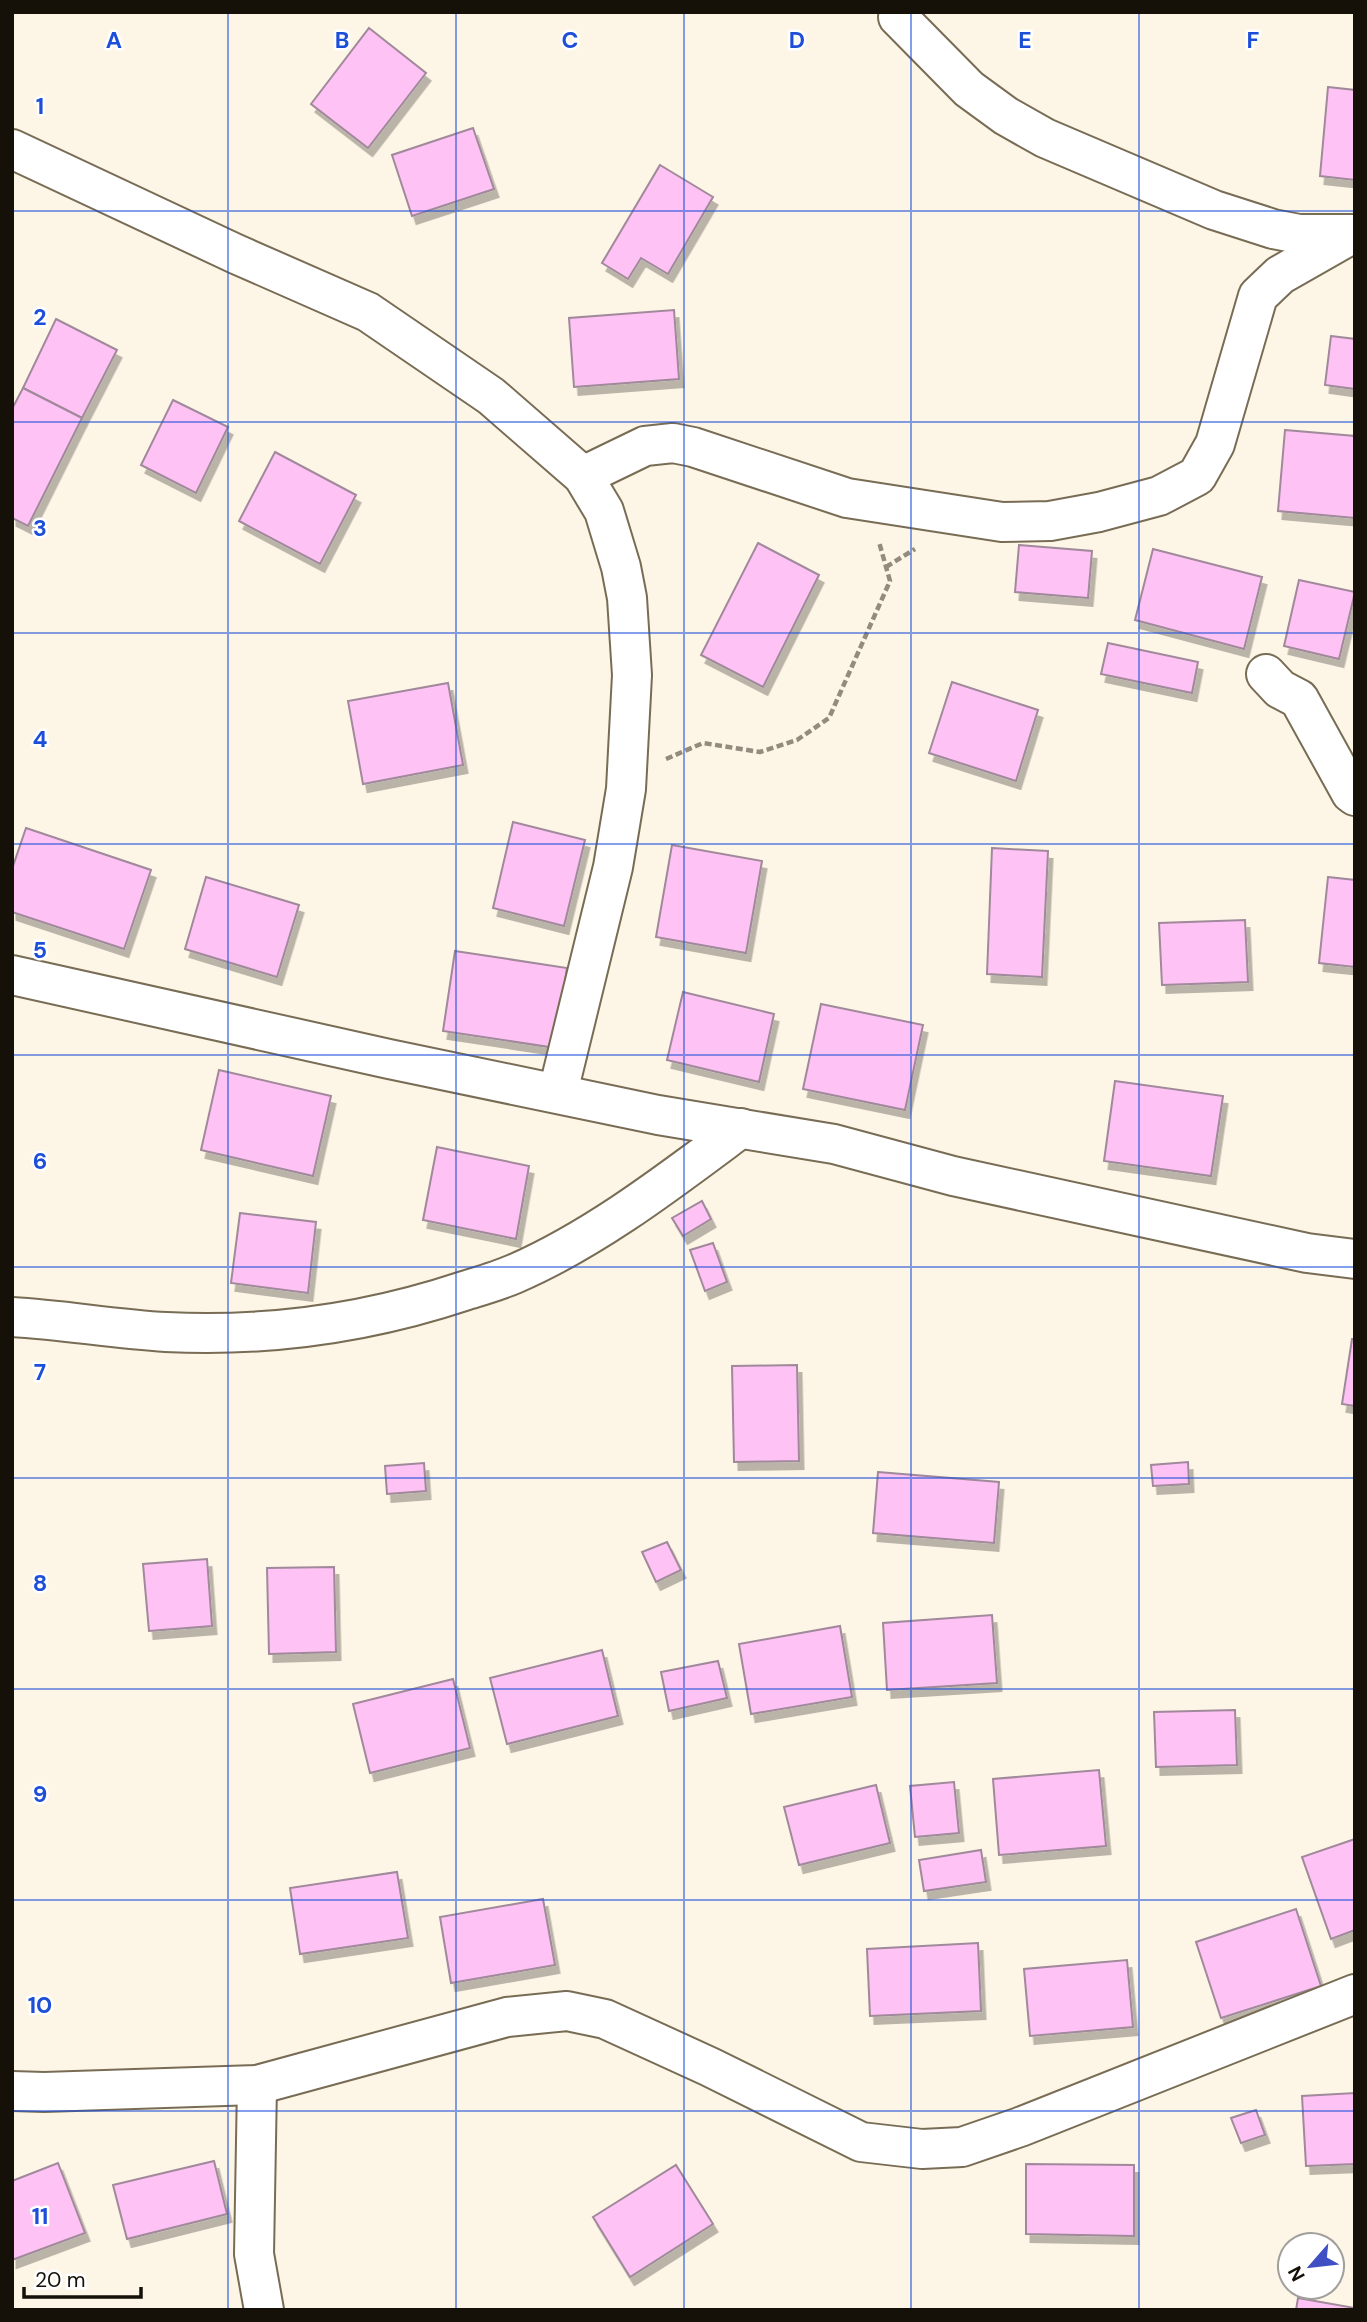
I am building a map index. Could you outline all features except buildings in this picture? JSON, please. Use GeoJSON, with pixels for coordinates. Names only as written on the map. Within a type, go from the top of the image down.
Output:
{"type":"FeatureCollection","features":[{"type":"Feature","properties":{"kind":"street"},"geometry":{"type":"LineString","coordinates":[[898,17],[970,89],[1006,116],[1045,138],[1214,210],[1273,229],[1299,234],[1353,234]]}},
{"type":"Feature","properties":{"kind":"street"},"geometry":{"type":"LineString","coordinates":[[12,149],[236,254],[368,312],[491,396],[583,476],[604,511],[621,567],[627,598],[632,675],[626,789],[613,867],[558,1093]]}},
{"type":"Feature","properties":{"kind":"street"},"geometry":{"type":"LineString","coordinates":[[583,476],[645,446],[673,443],[693,447],[847,498],[1002,522],[1050,522],[1134,504],[1159,496],[1197,476],[1211,452],[1258,296],[1280,275],[1353,234]]}},
{"type":"Feature","properties":{"kind":"street"},"geometry":{"type":"LineString","coordinates":[[1266,674],[1280,689],[1299,699],[1320,740],[1355,796]]}},
{"type":"Feature","properties":{"kind":"street"},"geometry":{"type":"LineString","coordinates":[[12,975],[389,1059],[658,1115],[834,1144],[953,1176],[1307,1253],[1355,1259]]}},
{"type":"Feature","properties":{"kind":"street"},"geometry":{"type":"LineString","coordinates":[[12,1317],[166,1332],[264,1332],[333,1324],[429,1303],[514,1275],[584,1237],[652,1193],[741,1128]]}},
{"type":"Feature","properties":{"kind":"street"},"geometry":{"type":"LineString","coordinates":[[12,2091],[257,2085],[507,2017],[567,2011],[605,2019],[710,2067],[861,2142],[922,2149],[962,2147],[1020,2127],[1355,1994]]}},
{"type":"Feature","properties":{"kind":"street"},"geometry":{"type":"LineString","coordinates":[[257,2085],[254,2254],[264,2310]]}},
{"type":"Feature","properties":{"kind":"path"},"geometry":{"type":"LineString","coordinates":[[626,789],[666,759],[703,743],[760,752],[797,740],[829,718],[890,581],[878,539],[847,498]]}}]}
